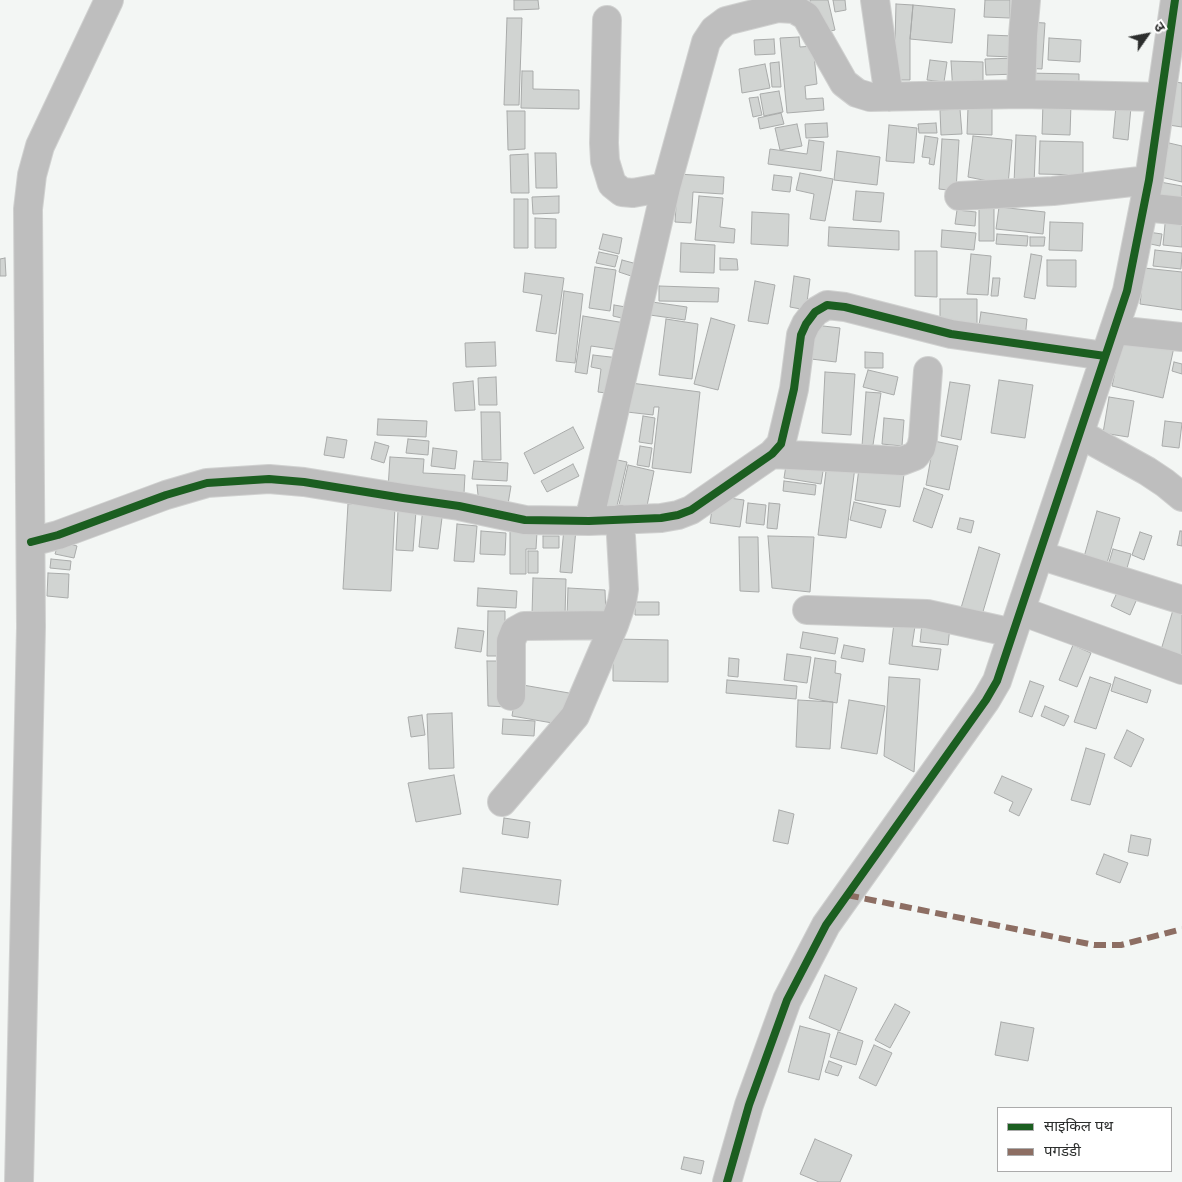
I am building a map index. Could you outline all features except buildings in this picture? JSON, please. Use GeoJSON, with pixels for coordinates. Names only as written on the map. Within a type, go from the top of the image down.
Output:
{"type":"FeatureCollection","features":[{"type":"Feature","properties":{"kind":"street"},"geometry":{"type":"LineString","coordinates":[[19,1182],[28,802],[31,542],[28,209],[32,175],[40,146],[109,0]]}},
{"type":"Feature","properties":{"kind":"street"},"geometry":{"type":"LineString","coordinates":[[874,0],[889,97]]}},
{"type":"Feature","properties":{"kind":"street"},"geometry":{"type":"LineString","coordinates":[[1021,94],[1026,0]]}},
{"type":"Feature","properties":{"kind":"street"},"geometry":{"type":"LineString","coordinates":[[727,1182],[750,1105],[787,1000],[826,925],[986,700],[997,681],[1127,291],[1169,81],[1175,0]]}},
{"type":"Feature","properties":{"kind":"street"},"geometry":{"type":"LineString","coordinates":[[589,521],[666,187],[706,42],[714,30],[726,21],[778,8],[794,9],[806,16],[844,83],[857,93],[870,97],[1021,94],[1169,81]]}},
{"type":"Feature","properties":{"kind":"street"},"geometry":{"type":"LineString","coordinates":[[607,20],[604,143],[605,161],[612,184],[622,192],[633,193],[666,187]]}},
{"type":"Feature","properties":{"kind":"street"},"geometry":{"type":"LineString","coordinates":[[959,196],[1053,191],[1149,180]]}},
{"type":"Feature","properties":{"kind":"street"},"geometry":{"type":"LineString","coordinates":[[1144,207],[1182,211]]}},
{"type":"Feature","properties":{"kind":"street"},"geometry":{"type":"LineString","coordinates":[[31,542],[58,535],[166,495],[207,483],[268,479],[304,482],[459,506],[525,520],[620,520],[661,518],[678,515],[691,510],[772,454],[781,444],[794,389],[801,335],[815,312],[827,305],[845,307],[951,334],[1106,356]]}},
{"type":"Feature","properties":{"kind":"street"},"geometry":{"type":"LineString","coordinates":[[1115,330],[1182,337]]}},
{"type":"Feature","properties":{"kind":"street"},"geometry":{"type":"LineString","coordinates":[[772,454],[902,461],[914,456],[921,448],[923,439],[928,371]]}},
{"type":"Feature","properties":{"kind":"street"},"geometry":{"type":"LineString","coordinates":[[1080,434],[1147,471],[1182,497]]}},
{"type":"Feature","properties":{"kind":"street"},"geometry":{"type":"LineString","coordinates":[[502,802],[575,716],[614,626],[624,589],[620,520]]}},
{"type":"Feature","properties":{"kind":"street"},"geometry":{"type":"LineString","coordinates":[[1039,555],[1182,600]]}},
{"type":"Feature","properties":{"kind":"street"},"geometry":{"type":"LineString","coordinates":[[807,610],[927,614],[1017,622],[1182,670]]}},
{"type":"Feature","properties":{"kind":"street"},"geometry":{"type":"LineString","coordinates":[[511,696],[511,641],[515,631],[524,626],[614,626]]}},
{"type":"Feature","properties":{"kind":"marked path"},"geometry":{"type":"LineString","coordinates":[[847,895],[1094,945],[1121,945],[1182,929]]}},
{"type":"Feature","properties":{"kind":"cycle path"},"geometry":{"type":"LineString","coordinates":[[727,1182],[749,1105],[787,1000],[826,925],[986,700],[997,681],[1127,291],[1149,180],[1175,0]]}},
{"type":"Feature","properties":{"kind":"cycle path"},"geometry":{"type":"LineString","coordinates":[[31,542],[58,535],[166,495],[207,483],[269,479],[304,482],[459,506],[525,520],[589,521],[661,518],[678,515],[691,510],[772,454],[781,444],[794,389],[801,335],[815,312],[827,305],[845,307],[951,334],[1105,356]]}}]}
